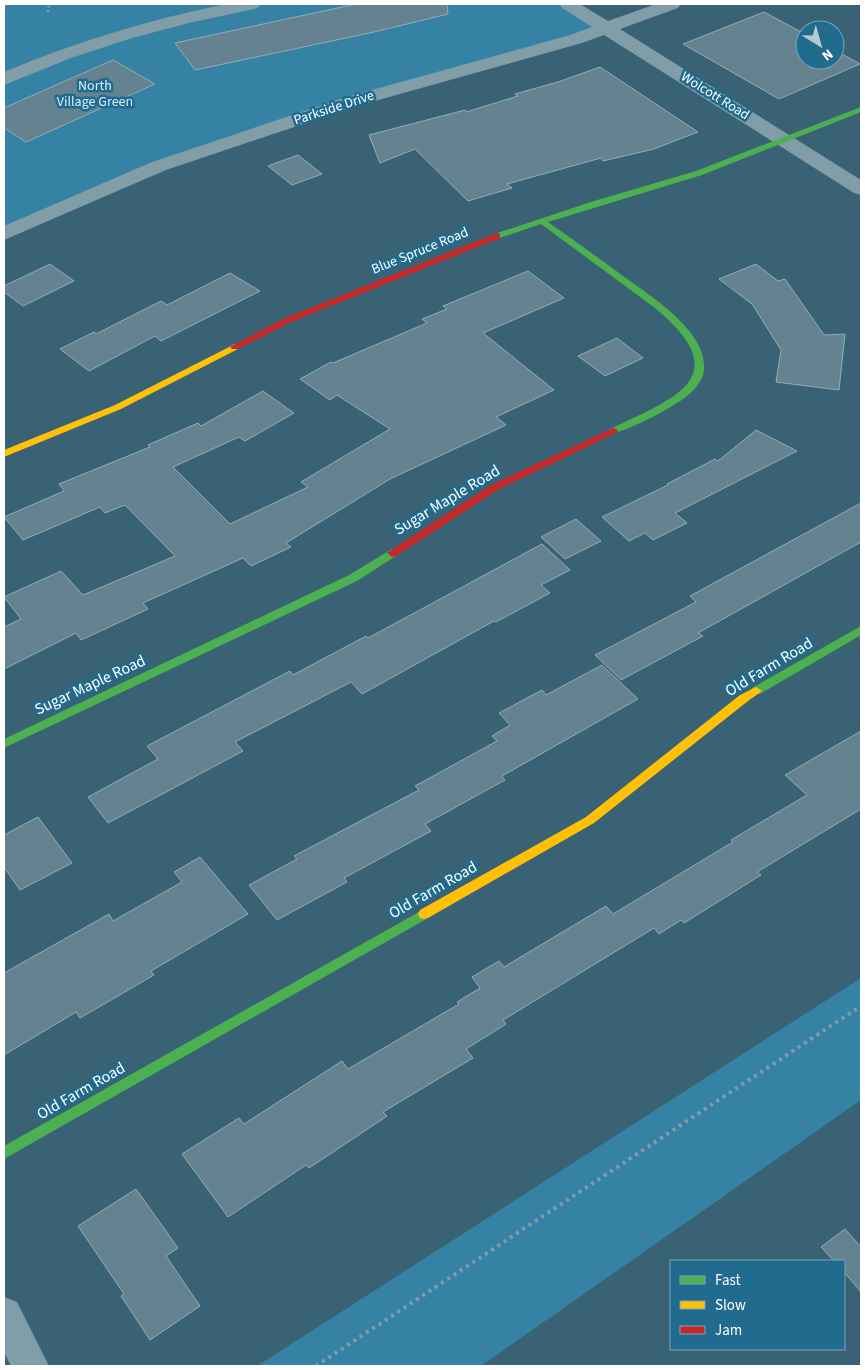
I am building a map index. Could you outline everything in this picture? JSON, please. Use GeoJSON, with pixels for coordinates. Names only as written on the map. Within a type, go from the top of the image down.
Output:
{"type":"FeatureCollection","features":[{"type":"Feature","properties":{"kind":"street"},"geometry":{"type":"LineString","coordinates":[[4,79],[124,34],[182,17],[252,4]]}},
{"type":"Feature","properties":{"kind":"street","name":"Wolcott Road"},"geometry":{"type":"LineString","coordinates":[[568,4],[861,189]]}},
{"type":"Feature","properties":{"kind":"street","name":"Parkside Drive"},"geometry":{"type":"LineString","coordinates":[[4,234],[160,166],[350,102],[576,39],[672,4]]}},
{"type":"Feature","properties":{"kind":"street","name":"Blue Spruce Road"},"geometry":{"type":"LineString","coordinates":[[4,454],[118,408],[288,320],[488,239],[597,203],[699,173],[861,109]]}},
{"type":"Feature","properties":{"kind":"street","name":"Sugar Maple Road"},"geometry":{"type":"LineString","coordinates":[[4,744],[353,578],[495,488],[673,402],[689,388],[698,375],[699,363],[689,337],[677,323],[645,296],[543,222]]}},
{"type":"Feature","properties":{"kind":"street","name":"Old Farm Road"},"geometry":{"type":"LineString","coordinates":[[4,1153],[590,820],[744,698],[861,630]]}},
{"type":"Feature","properties":{"kind":"street"},"geometry":{"type":"LineString","coordinates":[[4,1315],[31,1366]]}},
{"type":"Feature","properties":{"kind":"path"},"geometry":{"type":"LineString","coordinates":[[48,12],[49,4]]}},
{"type":"Feature","properties":{"kind":"path"},"geometry":{"type":"LineString","coordinates":[[316,1366],[861,1006]]}},
{"type":"Feature","properties":{"kind":"green space","name":"North Village Green"},"geometry":{"type":"Polygon","coordinates":[[[4,4],[572,4],[606,25],[347,101],[79,201],[4,233],[4,4]]]}},
{"type":"Feature","properties":{"kind":"green space"},"geometry":{"type":"Polygon","coordinates":[[[861,978],[861,1100],[481,1366],[257,1366],[861,978]]]}},
{"type":"Feature","properties":{"kind":"building"},"geometry":{"type":"Polygon","coordinates":[[[356,4],[447,4],[448,14],[374,32],[195,70],[175,43],[356,4]]]}},
{"type":"Feature","properties":{"kind":"building"},"geometry":{"type":"Polygon","coordinates":[[[764,12],[795,29],[795,70],[845,70],[845,56],[860,64],[779,99],[683,44],[764,12]]]}},
{"type":"Feature","properties":{"kind":"building"},"geometry":{"type":"Polygon","coordinates":[[[113,60],[155,84],[26,142],[4,128],[4,108],[113,60]]]}},
{"type":"Feature","properties":{"kind":"building"},"geometry":{"type":"Polygon","coordinates":[[[600,67],[698,132],[654,149],[603,161],[601,158],[507,184],[512,188],[468,201],[415,149],[380,163],[369,135],[465,110],[466,112],[600,67]]]}},
{"type":"Feature","properties":{"kind":"building"},"geometry":{"type":"Polygon","coordinates":[[[298,155],[322,174],[292,185],[268,166],[298,155]]]}},
{"type":"Feature","properties":{"kind":"building"},"geometry":{"type":"Polygon","coordinates":[[[50,264],[74,281],[23,306],[4,292],[4,286],[50,264]]]}},
{"type":"Feature","properties":{"kind":"building"},"geometry":{"type":"Polygon","coordinates":[[[756,264],[778,281],[785,279],[824,335],[845,334],[839,390],[776,382],[781,350],[752,304],[719,279],[756,264]]]}},
{"type":"Feature","properties":{"kind":"building"},"geometry":{"type":"Polygon","coordinates":[[[528,271],[564,298],[483,333],[554,390],[496,417],[506,425],[390,479],[286,543],[291,547],[251,566],[243,558],[143,603],[148,609],[81,640],[76,633],[4,669],[4,627],[21,619],[4,597],[61,571],[83,595],[175,556],[125,505],[105,513],[100,507],[23,540],[4,517],[64,491],[59,484],[150,447],[148,445],[198,423],[201,426],[263,391],[294,413],[245,441],[239,437],[173,467],[230,524],[308,487],[301,482],[390,429],[337,395],[330,400],[300,379],[331,362],[333,363],[427,323],[422,319],[447,309],[443,306],[528,271]]]}},
{"type":"Feature","properties":{"kind":"building"},"geometry":{"type":"Polygon","coordinates":[[[230,273],[260,291],[161,341],[155,336],[89,371],[60,349],[94,332],[96,334],[161,301],[167,305],[230,273]]]}},
{"type":"Feature","properties":{"kind":"building"},"geometry":{"type":"Polygon","coordinates":[[[617,338],[643,358],[605,376],[578,356],[617,338]]]}},
{"type":"Feature","properties":{"kind":"building"},"geometry":{"type":"Polygon","coordinates":[[[756,430],[797,451],[675,513],[687,523],[653,540],[645,533],[629,541],[602,517],[668,485],[715,459],[718,461],[756,430]]]}},
{"type":"Feature","properties":{"kind":"building"},"geometry":{"type":"Polygon","coordinates":[[[861,503],[861,542],[698,633],[703,636],[621,680],[595,655],[696,602],[690,596],[861,503]]]}},
{"type":"Feature","properties":{"kind":"building"},"geometry":{"type":"Polygon","coordinates":[[[576,519],[601,541],[565,559],[541,537],[576,519]]]}},
{"type":"Feature","properties":{"kind":"building"},"geometry":{"type":"Polygon","coordinates":[[[542,544],[570,570],[541,585],[550,593],[496,622],[494,621],[362,694],[351,682],[235,742],[243,751],[108,823],[88,797],[158,759],[147,746],[290,671],[293,675],[366,636],[368,638],[542,544]]]}},
{"type":"Feature","properties":{"kind":"building"},"geometry":{"type":"Polygon","coordinates":[[[602,665],[638,699],[502,776],[505,780],[425,824],[431,831],[344,878],[347,882],[277,920],[249,885],[297,859],[294,856],[419,790],[415,786],[497,741],[492,736],[510,725],[499,713],[542,690],[546,695],[602,665]]]}},
{"type":"Feature","properties":{"kind":"building"},"geometry":{"type":"Polygon","coordinates":[[[861,731],[861,809],[757,872],[761,875],[684,923],[681,920],[659,934],[654,928],[503,1020],[506,1024],[466,1049],[473,1058],[383,1112],[387,1116],[309,1168],[306,1165],[228,1217],[182,1154],[239,1118],[244,1124],[342,1061],[348,1069],[459,1004],[457,1002],[480,988],[472,977],[499,961],[504,967],[606,906],[613,914],[733,842],[731,840],[807,795],[785,775],[861,731]]]}},
{"type":"Feature","properties":{"kind":"building"},"geometry":{"type":"Polygon","coordinates":[[[38,817],[72,863],[20,890],[4,867],[4,835],[38,817]]]}},
{"type":"Feature","properties":{"kind":"building"},"geometry":{"type":"Polygon","coordinates":[[[200,857],[248,914],[151,971],[154,975],[80,1018],[76,1012],[4,1055],[4,973],[109,914],[113,921],[182,882],[174,872],[200,857]]]}},
{"type":"Feature","properties":{"kind":"building"},"geometry":{"type":"Polygon","coordinates":[[[136,1189],[178,1248],[166,1256],[200,1306],[150,1340],[121,1296],[124,1294],[78,1226],[136,1189]]]}},
{"type":"Feature","properties":{"kind":"building"},"geometry":{"type":"Polygon","coordinates":[[[845,1229],[861,1247],[861,1292],[845,1273],[845,1260],[833,1260],[821,1247],[845,1229]]]}},
{"type":"Feature","properties":{"kind":"traffic: fast"},"geometry":{"type":"LineString","coordinates":[[497,236],[597,203],[699,173],[861,109]]}},
{"type":"Feature","properties":{"kind":"traffic: fast"},"geometry":{"type":"LineString","coordinates":[[543,222],[666,312],[687,335],[697,354],[699,370],[693,385],[661,409],[613,431]]}},
{"type":"Feature","properties":{"kind":"traffic: fast"},"geometry":{"type":"LineString","coordinates":[[4,744],[353,578],[392,553]]}},
{"type":"Feature","properties":{"kind":"traffic: fast"},"geometry":{"type":"LineString","coordinates":[[756,691],[861,630]]}},
{"type":"Feature","properties":{"kind":"traffic: fast"},"geometry":{"type":"LineString","coordinates":[[4,1153],[424,914]]}},
{"type":"Feature","properties":{"kind":"traffic: slow"},"geometry":{"type":"LineString","coordinates":[[4,454],[118,407],[235,347]]}},
{"type":"Feature","properties":{"kind":"traffic: slow"},"geometry":{"type":"LineString","coordinates":[[424,914],[590,820],[744,698],[756,691]]}},
{"type":"Feature","properties":{"kind":"traffic: jam"},"geometry":{"type":"LineString","coordinates":[[235,347],[288,320],[497,236]]}},
{"type":"Feature","properties":{"kind":"traffic: jam"},"geometry":{"type":"LineString","coordinates":[[392,553],[495,487],[613,431]]}}]}
